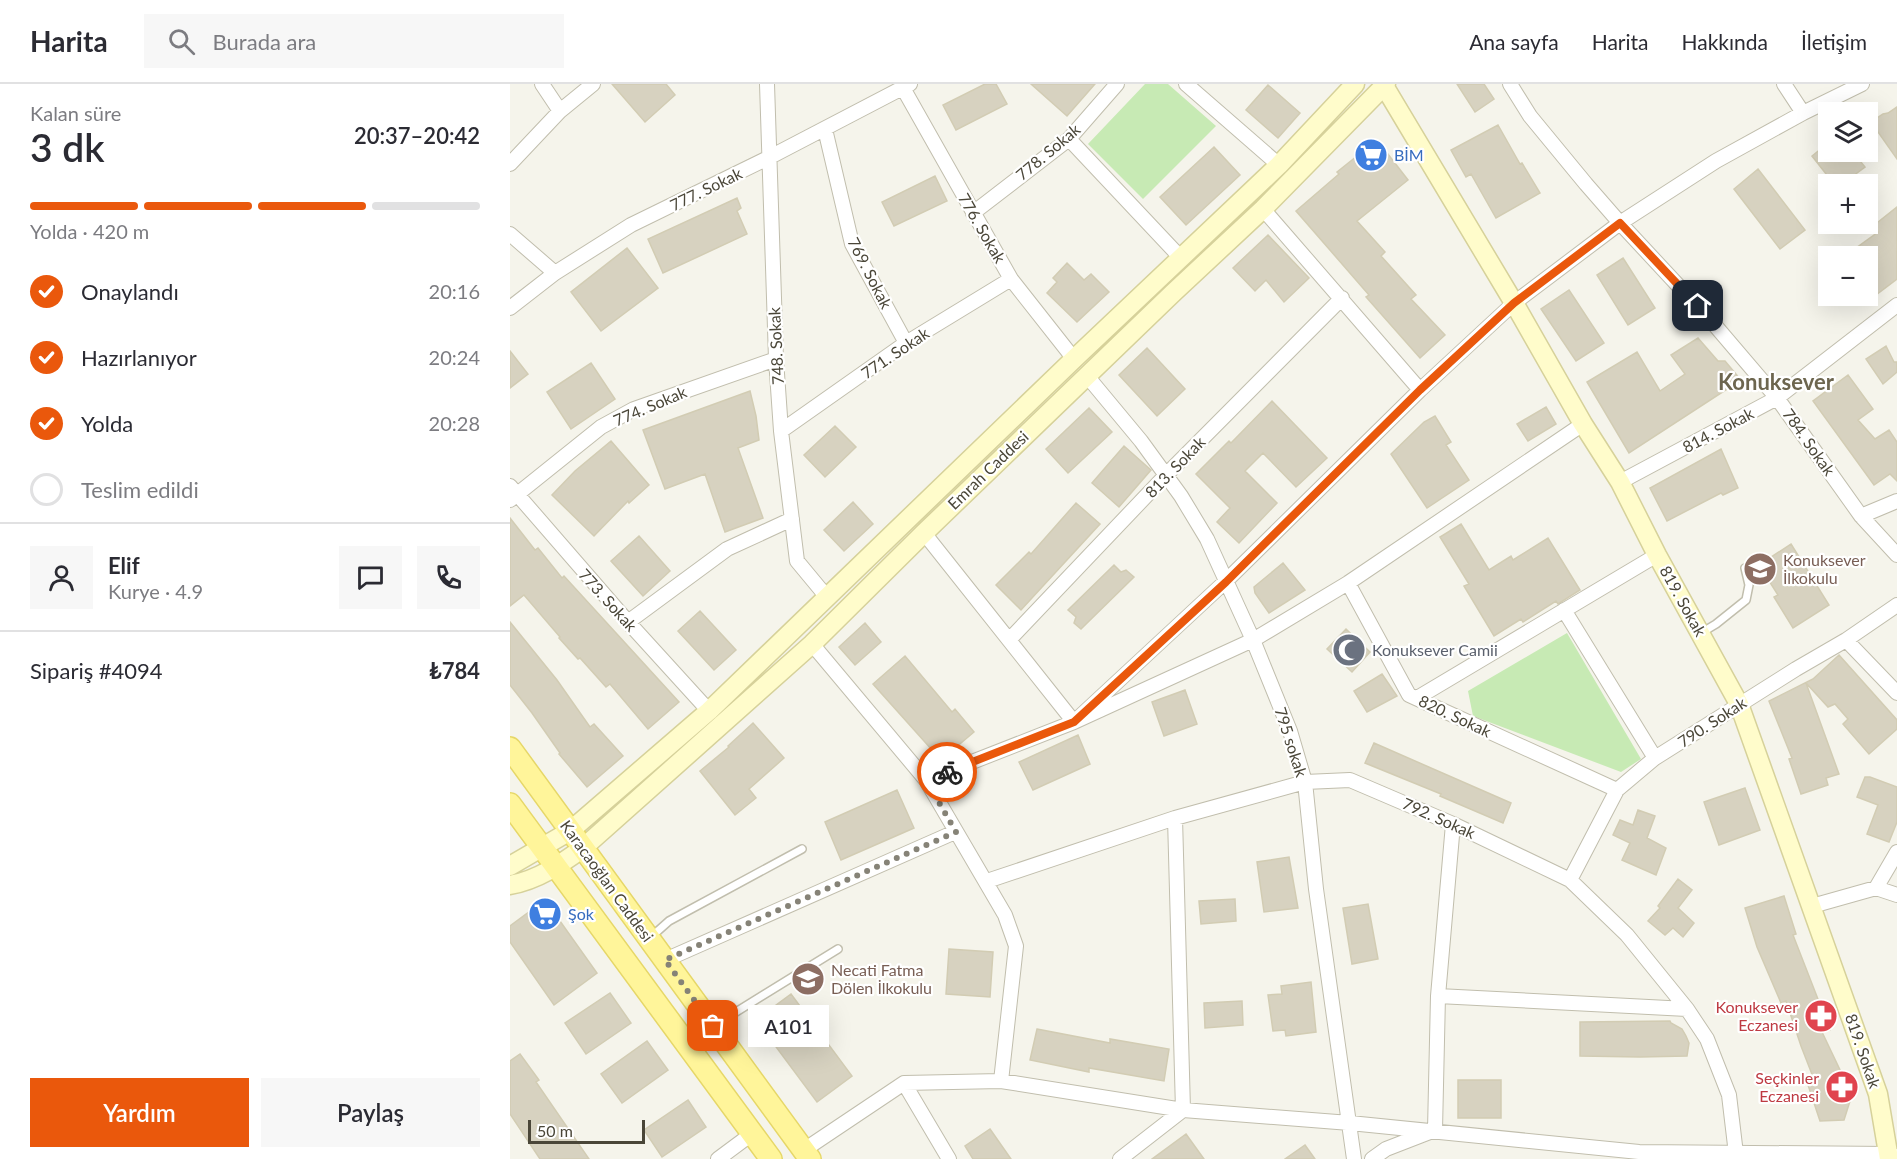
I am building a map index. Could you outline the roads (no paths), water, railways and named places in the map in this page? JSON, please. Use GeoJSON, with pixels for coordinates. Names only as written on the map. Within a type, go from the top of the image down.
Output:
{"type":"FeatureCollection","features":[{"type":"Feature","properties":{"kind":"main road","name":"Karacaoğlan Caddesi"},"geometry":{"type":"LineString","coordinates":[[510,748],[807,1155]]}},
{"type":"Feature","properties":{"kind":"main road","name":"Karacaoğlan Caddesi"},"geometry":{"type":"LineString","coordinates":[[510,804],[771,1159]]}},
{"type":"Feature","properties":{"kind":"street"},"geometry":{"type":"LineString","coordinates":[[542,84],[560,111]]}},
{"type":"Feature","properties":{"kind":"street"},"geometry":{"type":"LineString","coordinates":[[510,164],[560,111],[593,84]]}},
{"type":"Feature","properties":{"kind":"street","name":"748. Sokak"},"geometry":{"type":"LineString","coordinates":[[767,84],[776,359],[781,431],[797,561],[826,596]]}},
{"type":"Feature","properties":{"kind":"street","name":"778. Sokak"},"geometry":{"type":"LineString","coordinates":[[973,213],[1069,139],[1117,84]]}},
{"type":"Feature","properties":{"kind":"street"},"geometry":{"type":"LineString","coordinates":[[1186,84],[1279,165]]}},
{"type":"Feature","properties":{"kind":"street","name":"Emrah Caddesi"},"geometry":{"type":"LineString","coordinates":[[542,848],[570,831],[710,711],[826,596],[1279,165],[1355,84]]}},
{"type":"Feature","properties":{"kind":"street","name":"784. Sokak"},"geometry":{"type":"LineString","coordinates":[[1510,84],[1530,116],[1620,223],[1713,323],[1777,398],[1861,516],[1897,555]]}},
{"type":"Feature","properties":{"kind":"street"},"geometry":{"type":"LineString","coordinates":[[1784,84],[1803,112]]}},
{"type":"Feature","properties":{"kind":"street"},"geometry":{"type":"LineString","coordinates":[[1074,722],[1226,582],[1420,390],[1514,303],[1620,223],[1716,161],[1803,112],[1862,84]]}},
{"type":"Feature","properties":{"kind":"street","name":"Emrah Caddesi"},"geometry":{"type":"LineString","coordinates":[[556,868],[583,848],[812,644],[924,533],[1263,209],[1385,85]]}},
{"type":"Feature","properties":{"kind":"street","name":"819. Sokak"},"geometry":{"type":"LineString","coordinates":[[1385,85],[1583,424],[1620,482],[1657,555],[1739,704],[1878,1094],[1891,1157]]}},
{"type":"Feature","properties":{"kind":"street","name":"777. Sokak"},"geometry":{"type":"LineString","coordinates":[[510,308],[555,273],[631,225],[907,86]]}},
{"type":"Feature","properties":{"kind":"street","name":"776. Sokak"},"geometry":{"type":"LineString","coordinates":[[907,86],[973,213],[1011,279],[1074,359]]}},
{"type":"Feature","properties":{"kind":"street","name":"769. Sokak"},"geometry":{"type":"LineString","coordinates":[[825,129],[852,244],[906,343]]}},
{"type":"Feature","properties":{"kind":"street"},"geometry":{"type":"LineString","coordinates":[[1069,139],[1181,258]]}},
{"type":"Feature","properties":{"kind":"street"},"geometry":{"type":"LineString","coordinates":[[1263,209],[1420,390]]}},
{"type":"Feature","properties":{"kind":"street"},"geometry":{"type":"LineString","coordinates":[[510,234],[555,273]]}},
{"type":"Feature","properties":{"kind":"street","name":"771. Sokak"},"geometry":{"type":"LineString","coordinates":[[781,431],[906,343],[1011,279]]}},
{"type":"Feature","properties":{"kind":"street","name":"813. Sokak"},"geometry":{"type":"LineString","coordinates":[[1010,639],[1166,476],[1342,298]]}},
{"type":"Feature","properties":{"kind":"street","name":"814. Sokak"},"geometry":{"type":"LineString","coordinates":[[1620,482],[1777,398],[1897,305]]}},
{"type":"Feature","properties":{"kind":"street","name":"774. Sokak"},"geometry":{"type":"LineString","coordinates":[[512,494],[601,427],[634,408],[776,359]]}},
{"type":"Feature","properties":{"kind":"street","name":"795 sokak"},"geometry":{"type":"LineString","coordinates":[[1087,376],[1141,441],[1208,539],[1290,731],[1305,782],[1316,889],[1354,1159]]}},
{"type":"Feature","properties":{"kind":"street"},"geometry":{"type":"LineString","coordinates":[[926,780],[1074,722],[1253,640],[1348,583],[1583,424]]}},
{"type":"Feature","properties":{"kind":"street","name":"773. Sokak"},"geometry":{"type":"LineString","coordinates":[[512,494],[710,711]]}},
{"type":"Feature","properties":{"kind":"street"},"geometry":{"type":"LineString","coordinates":[[1861,516],[1897,501]]}},
{"type":"Feature","properties":{"kind":"street"},"geometry":{"type":"LineString","coordinates":[[628,622],[727,549],[792,519]]}},
{"type":"Feature","properties":{"kind":"street"},"geometry":{"type":"LineString","coordinates":[[924,533],[1074,722]]}},
{"type":"Feature","properties":{"kind":"street"},"geometry":{"type":"LineString","coordinates":[[1417,699],[1657,555]]}},
{"type":"Feature","properties":{"kind":"street","name":"820. Sokak"},"geometry":{"type":"LineString","coordinates":[[1348,583],[1409,695],[1617,790]]}},
{"type":"Feature","properties":{"kind":"street","name":"790. Sokak"},"geometry":{"type":"LineString","coordinates":[[1570,880],[1617,790],[1655,758],[1897,606]]}},
{"type":"Feature","properties":{"kind":"street"},"geometry":{"type":"LineString","coordinates":[[1564,610],[1655,758]]}},
{"type":"Feature","properties":{"kind":"street"},"geometry":{"type":"LineString","coordinates":[[1846,640],[1897,693]]}},
{"type":"Feature","properties":{"kind":"street"},"geometry":{"type":"LineString","coordinates":[[812,644],[926,780],[1005,915],[1016,946],[1001,1081]]}},
{"type":"Feature","properties":{"kind":"street","name":"792. Sokak"},"geometry":{"type":"LineString","coordinates":[[987,881],[1175,818],[1305,782],[1350,780],[1453,824],[1570,880],[1627,935],[1687,1009],[1707,1039],[1729,1095],[1736,1154]]}},
{"type":"Feature","properties":{"kind":"street"},"geometry":{"type":"LineString","coordinates":[[1175,818],[1183,1110]]}},
{"type":"Feature","properties":{"kind":"street"},"geometry":{"type":"LineString","coordinates":[[1435,1130],[1438,996],[1453,824]]}},
{"type":"Feature","properties":{"kind":"street"},"geometry":{"type":"LineString","coordinates":[[665,960],[956,832]]}},
{"type":"Feature","properties":{"kind":"street"},"geometry":{"type":"LineString","coordinates":[[510,866],[542,848]]}},
{"type":"Feature","properties":{"kind":"street"},"geometry":{"type":"LineString","coordinates":[[1876,888],[1897,852]]}},
{"type":"Feature","properties":{"kind":"street"},"geometry":{"type":"LineString","coordinates":[[510,885],[556,868]]}},
{"type":"Feature","properties":{"kind":"street"},"geometry":{"type":"LineString","coordinates":[[1812,906],[1876,888],[1897,895]]}},
{"type":"Feature","properties":{"kind":"street"},"geometry":{"type":"LineString","coordinates":[[1438,996],[1687,1009]]}},
{"type":"Feature","properties":{"kind":"street"},"geometry":{"type":"LineString","coordinates":[[807,1155],[904,1083],[1001,1081],[1183,1110],[1435,1130],[1639,1156],[1736,1154],[1891,1157]]}},
{"type":"Feature","properties":{"kind":"street"},"geometry":{"type":"LineString","coordinates":[[904,1083],[949,1159]]}},
{"type":"Feature","properties":{"kind":"street"},"geometry":{"type":"LineString","coordinates":[[1120,1159],[1183,1110]]}},
{"type":"Feature","properties":{"kind":"street"},"geometry":{"type":"LineString","coordinates":[[1372,1159],[1386,1149],[1435,1130]]}},
{"type":"Feature","properties":{"kind":"street"},"geometry":{"type":"LineString","coordinates":[[718,1159],[753,1133]]}},
{"type":"Feature","properties":{"kind":"lane"},"geometry":{"type":"LineString","coordinates":[[1701,633],[1746,600],[1749,585],[1745,568]]}},
{"type":"Feature","properties":{"kind":"lane"},"geometry":{"type":"LineString","coordinates":[[649,939],[669,921],[802,849]]}},
{"type":"Feature","properties":{"kind":"lane"},"geometry":{"type":"LineString","coordinates":[[713,1026],[838,949]]}},
{"type":"Feature","properties":{"kind":"place","name":"BİM"},"geometry":{"type":"Point","coordinates":[1371,155]}},
{"type":"Feature","properties":{"kind":"place","name":"Konuksever İlkokulu"},"geometry":{"type":"Point","coordinates":[1760,569]}},
{"type":"Feature","properties":{"kind":"place","name":"Konuksever Camii"},"geometry":{"type":"Point","coordinates":[1349,650]}},
{"type":"Feature","properties":{"kind":"place","name":"Şok"},"geometry":{"type":"Point","coordinates":[545,914]}},
{"type":"Feature","properties":{"kind":"place","name":"Necati Fatma Dölen İlkokulu"},"geometry":{"type":"Point","coordinates":[808,979]}},
{"type":"Feature","properties":{"kind":"place","name":"Konuksever Eczanesi"},"geometry":{"type":"Point","coordinates":[1821,1016]}},
{"type":"Feature","properties":{"kind":"place","name":"A101"},"geometry":{"type":"Point","coordinates":[713,1026]}},
{"type":"Feature","properties":{"kind":"place","name":"Seçkinler Eczanesi"},"geometry":{"type":"Point","coordinates":[1842,1087]}},
{"type":"Feature","properties":{"kind":"district","name":"Konuksever"},"geometry":{"type":"Point","coordinates":[1776,382]}}]}
